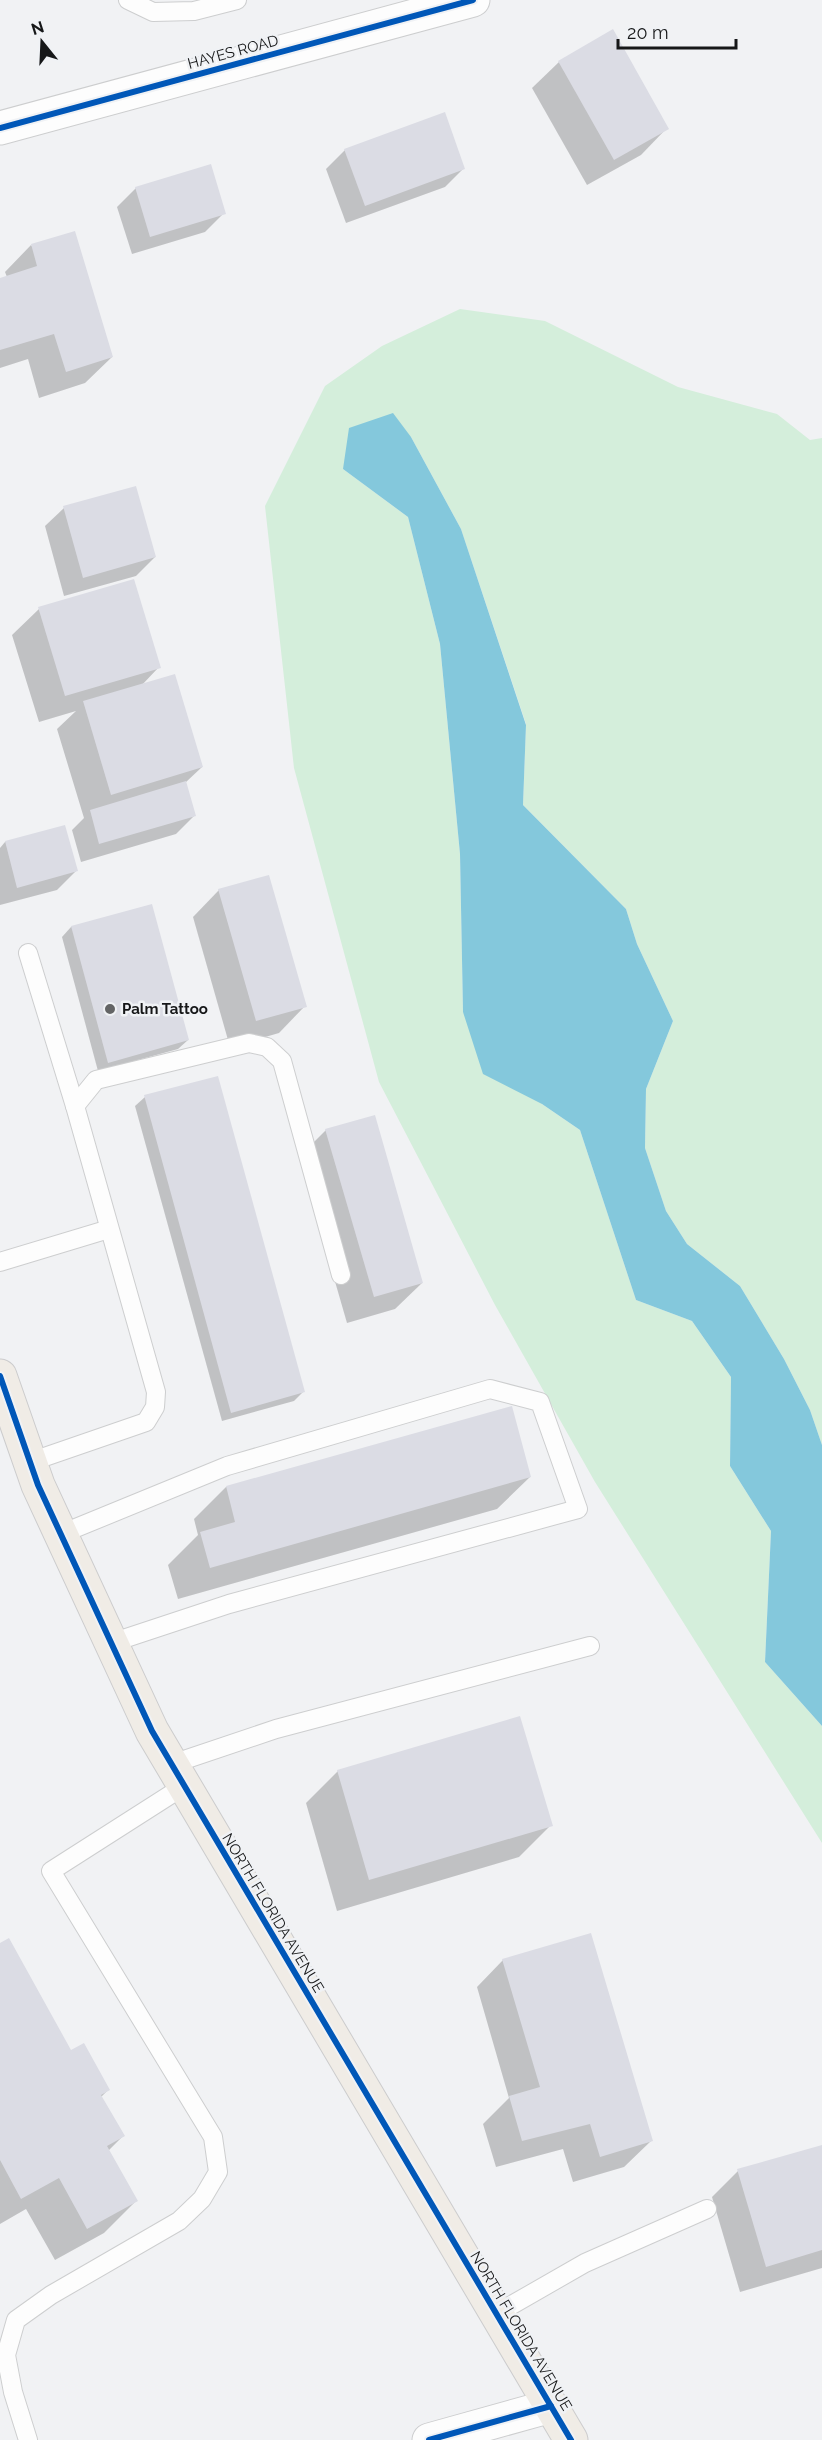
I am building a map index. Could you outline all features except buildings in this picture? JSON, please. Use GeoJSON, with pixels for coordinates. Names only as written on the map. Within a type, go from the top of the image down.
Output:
{"type":"FeatureCollection","features":[{"type":"Feature","properties":{"kind":"main road","name":"NORTH FLORIDA AVENUE"},"geometry":{"type":"LineString","coordinates":[[0,1376],[30,1462],[152,1731],[571,2440]]}},
{"type":"Feature","properties":{"kind":"street","name":"HAYES ROAD"},"geometry":{"type":"LineString","coordinates":[[0,128],[473,0]]}},
{"type":"Feature","properties":{"kind":"street"},"geometry":{"type":"LineString","coordinates":[[429,2440],[551,2406]]}},
{"type":"Feature","properties":{"kind":"lane"},"geometry":{"type":"LineString","coordinates":[[128,0],[153,12],[194,11],[237,0]]}},
{"type":"Feature","properties":{"kind":"lane"},"geometry":{"type":"LineString","coordinates":[[28,953],[75,1106],[156,1392],[155,1407],[146,1422],[30,1462]]}},
{"type":"Feature","properties":{"kind":"lane"},"geometry":{"type":"LineString","coordinates":[[75,1106],[96,1080],[249,1043],[267,1047],[282,1061],[341,1275]]}},
{"type":"Feature","properties":{"kind":"lane"},"geometry":{"type":"LineString","coordinates":[[0,1262],[109,1229]]}},
{"type":"Feature","properties":{"kind":"lane"},"geometry":{"type":"LineString","coordinates":[[61,1534],[226,1466],[490,1389],[540,1402],[578,1509],[229,1604],[111,1643]]}},
{"type":"Feature","properties":{"kind":"lane"},"geometry":{"type":"LineString","coordinates":[[28,2440],[13,2392],[6,2355],[16,2320],[51,2295],[179,2221],[202,2199],[218,2172],[213,2137],[51,1871],[178,1775],[276,1729],[590,1646]]}},
{"type":"Feature","properties":{"kind":"lane"},"geometry":{"type":"LineString","coordinates":[[496,2313],[585,2263],[707,2209]]}},
{"type":"Feature","properties":{"kind":"green space"},"geometry":{"type":"Polygon","coordinates":[[[460,309],[545,321],[678,387],[777,414],[810,440],[822,438],[822,1445],[810,1410],[784,1359],[740,1286],[687,1244],[666,1211],[645,1148],[646,1089],[673,1021],[637,944],[626,909],[523,805],[526,724],[461,529],[411,437],[343,469],[408,517],[440,644],[460,854],[463,1012],[542,1104],[580,1130],[636,1300],[692,1321],[731,1377],[730,1466],[771,1531],[765,1662],[822,1726],[822,1843],[595,1482],[495,1305],[379,1082],[294,768],[265,506],[325,386],[382,346],[460,309]]]}},
{"type":"Feature","properties":{"kind":"water"},"geometry":{"type":"Polygon","coordinates":[[[393,413],[411,437],[461,529],[526,725],[523,805],[626,909],[637,944],[673,1021],[646,1089],[645,1148],[666,1211],[687,1244],[740,1286],[784,1359],[810,1410],[822,1445],[822,1726],[765,1662],[771,1531],[730,1466],[731,1377],[692,1321],[636,1300],[580,1130],[542,1104],[483,1074],[463,1012],[460,854],[440,644],[408,517],[343,469],[349,428],[393,413]]]}},
{"type":"Feature","properties":{"kind":"cycle path"},"geometry":{"type":"LineString","coordinates":[[0,128],[473,0]]}},
{"type":"Feature","properties":{"kind":"cycle path"},"geometry":{"type":"LineString","coordinates":[[0,1376],[38,1485],[152,1731],[571,2440]]}},
{"type":"Feature","properties":{"kind":"cycle path"},"geometry":{"type":"LineString","coordinates":[[429,2440],[551,2406]]}},
{"type":"Feature","properties":{"kind":"place","name":"Palm Tattoo"},"geometry":{"type":"Point","coordinates":[110,1009]}}]}
